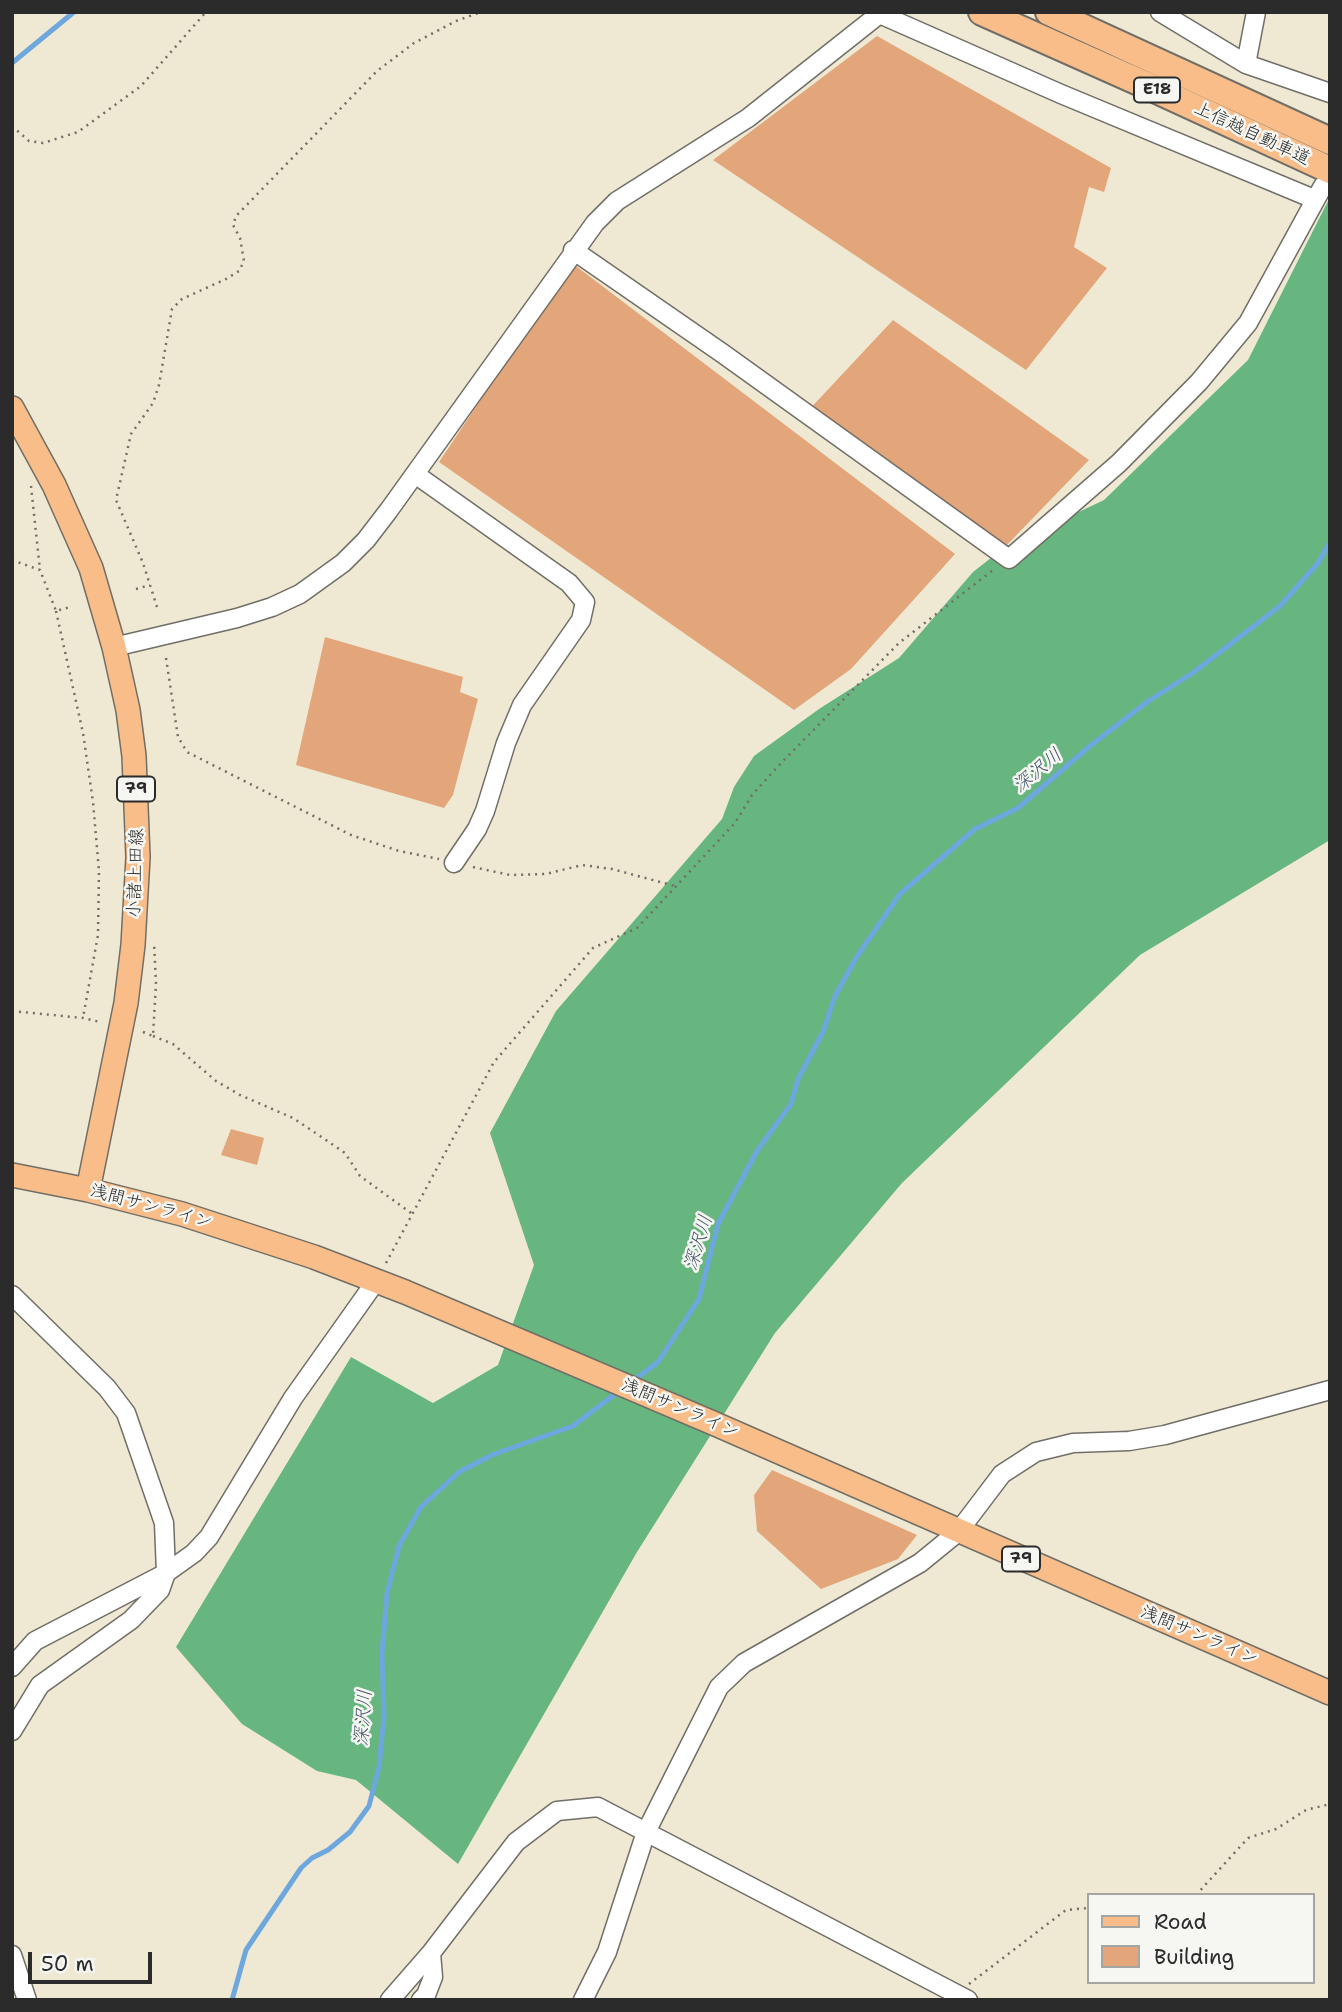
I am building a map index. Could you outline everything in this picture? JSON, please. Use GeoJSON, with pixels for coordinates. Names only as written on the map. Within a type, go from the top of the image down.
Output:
{"type":"FeatureCollection","features":[{"type":"Feature","properties":{"kind":"highway","name":"上信越自動車道"},"geometry":{"type":"LineString","coordinates":[[982,12],[1148,86],[1322,185]]}},
{"type":"Feature","properties":{"kind":"highway","name":"上信越自動車道"},"geometry":{"type":"LineString","coordinates":[[1049,12],[1330,141]]}},
{"type":"Feature","properties":{"kind":"main road","name":"小諸上田線"},"geometry":{"type":"LineString","coordinates":[[12,408],[44,466],[91,568],[114,647],[128,710],[134,756],[138,857],[134,933],[126,1003],[88,1190]]}},
{"type":"Feature","properties":{"kind":"main road","name":"浅間サンライン"},"geometry":{"type":"LineString","coordinates":[[12,1175],[88,1190],[256,1236],[405,1292],[713,1423],[1330,1693]]}},
{"type":"Feature","properties":{"kind":"street"},"geometry":{"type":"LineString","coordinates":[[1160,12],[1246,64],[1330,93]]}},
{"type":"Feature","properties":{"kind":"street"},"geometry":{"type":"LineString","coordinates":[[1246,64],[1256,12]]}},
{"type":"Feature","properties":{"kind":"street"},"geometry":{"type":"LineString","coordinates":[[114,647],[272,607],[300,594],[343,563],[366,540],[415,474],[573,250],[594,223],[617,201],[748,118],[879,13],[1061,94],[1322,185],[1248,323],[1199,382],[1119,463],[1009,559],[722,353],[573,250]]}},
{"type":"Feature","properties":{"kind":"street"},"geometry":{"type":"LineString","coordinates":[[415,474],[569,583],[585,602],[581,620],[522,705],[506,743],[485,811],[477,829],[454,863]]}},
{"type":"Feature","properties":{"kind":"street"},"geometry":{"type":"LineString","coordinates":[[12,1667],[34,1641],[166,1573],[194,1553],[209,1537],[293,1398],[376,1281]]}},
{"type":"Feature","properties":{"kind":"street"},"geometry":{"type":"LineString","coordinates":[[12,1295],[107,1388],[126,1413],[164,1523],[166,1573],[160,1590],[131,1619],[40,1685],[12,1731]]}},
{"type":"Feature","properties":{"kind":"street"},"geometry":{"type":"LineString","coordinates":[[583,2000],[607,1952],[646,1832],[719,1686],[744,1663],[920,1563],[958,1532],[1002,1474],[1036,1452],[1073,1443],[1129,1441],[1165,1435],[1330,1390]]}},
{"type":"Feature","properties":{"kind":"street"},"geometry":{"type":"LineString","coordinates":[[390,2000],[431,1953],[516,1842],[557,1811],[598,1807],[963,1997]]}},
{"type":"Feature","properties":{"kind":"street"},"geometry":{"type":"LineString","coordinates":[[421,2000],[426,1995],[433,1977],[431,1953]]}},
{"type":"Feature","properties":{"kind":"street"},"geometry":{"type":"LineString","coordinates":[[12,1955],[27,2000]]}},
{"type":"Feature","properties":{"kind":"path"},"geometry":{"type":"LineString","coordinates":[[12,126],[29,141],[43,143],[78,131],[141,86],[206,12]]}},
{"type":"Feature","properties":{"kind":"path"},"geometry":{"type":"LineString","coordinates":[[157,607],[143,562],[116,500],[131,434],[153,403],[159,385],[172,309],[182,299],[239,271],[244,261],[240,238],[233,225],[236,216],[376,71],[414,43],[456,21],[481,12]]}},
{"type":"Feature","properties":{"kind":"path"},"geometry":{"type":"LineString","coordinates":[[44,466],[30,472],[40,570],[56,611],[83,733],[99,872],[98,935],[83,1017]]}},
{"type":"Feature","properties":{"kind":"path"},"geometry":{"type":"LineString","coordinates":[[376,1281],[495,1062],[593,948],[637,928],[735,823],[752,795],[782,762],[899,643],[1009,559]]}},
{"type":"Feature","properties":{"kind":"path"},"geometry":{"type":"LineString","coordinates":[[12,560],[40,570]]}},
{"type":"Feature","properties":{"kind":"path"},"geometry":{"type":"LineString","coordinates":[[136,589],[150,585]]}},
{"type":"Feature","properties":{"kind":"path"},"geometry":{"type":"LineString","coordinates":[[56,611],[70,607]]}},
{"type":"Feature","properties":{"kind":"path"},"geometry":{"type":"LineString","coordinates":[[166,658],[178,737],[187,752],[351,835],[399,851],[510,874],[546,874],[582,865],[612,869],[675,886]]}},
{"type":"Feature","properties":{"kind":"path"},"geometry":{"type":"LineString","coordinates":[[134,933],[154,938],[156,984],[153,1036]]}},
{"type":"Feature","properties":{"kind":"path"},"geometry":{"type":"LineString","coordinates":[[12,1012],[83,1017],[100,1022]]}},
{"type":"Feature","properties":{"kind":"path"},"geometry":{"type":"LineString","coordinates":[[143,1032],[173,1044],[216,1081],[240,1095],[293,1118],[328,1141],[345,1153],[360,1176],[411,1213]]}},
{"type":"Feature","properties":{"kind":"path"},"geometry":{"type":"LineString","coordinates":[[1198,1893],[1248,1838],[1276,1829],[1306,1810],[1330,1804]]}},
{"type":"Feature","properties":{"kind":"path"},"geometry":{"type":"LineString","coordinates":[[963,1997],[985,1970],[1066,1910],[1086,1908]]}},
{"type":"Feature","properties":{"kind":"green space"},"geometry":{"type":"Polygon","coordinates":[[[1330,197],[1330,840],[1140,955],[902,1183],[775,1333],[637,1552],[458,1864],[356,1780],[317,1771],[242,1724],[176,1647],[351,1357],[433,1403],[498,1365],[534,1265],[490,1133],[556,1011],[722,819],[734,787],[754,756],[819,709],[899,658],[973,572],[1005,547],[1104,500],[1248,360],[1330,197]]]}},
{"type":"Feature","properties":{"kind":"building"},"geometry":{"type":"Polygon","coordinates":[[[877,36],[1111,168],[1104,192],[1089,187],[1074,247],[1107,268],[1026,370],[713,160],[877,36]]]}},
{"type":"Feature","properties":{"kind":"building"},"geometry":{"type":"Polygon","coordinates":[[[572,263],[955,554],[851,669],[794,710],[439,462],[572,263]]]}},
{"type":"Feature","properties":{"kind":"building"},"geometry":{"type":"Polygon","coordinates":[[[893,320],[1089,460],[1005,547],[806,413],[893,320]]]}},
{"type":"Feature","properties":{"kind":"building"},"geometry":{"type":"Polygon","coordinates":[[[325,637],[463,677],[460,692],[478,699],[453,795],[444,808],[296,765],[325,637]]]}},
{"type":"Feature","properties":{"kind":"building"},"geometry":{"type":"Polygon","coordinates":[[[231,1129],[264,1138],[257,1165],[221,1155],[231,1129]]]}},
{"type":"Feature","properties":{"kind":"building"},"geometry":{"type":"Polygon","coordinates":[[[772,1470],[917,1535],[898,1559],[821,1589],[757,1531],[754,1495],[772,1470]]]}},
{"type":"Feature","properties":{"kind":"waterway"},"geometry":{"type":"LineString","coordinates":[[12,63],[74,12]]}},
{"type":"Feature","properties":{"kind":"waterway","name":"深沢川"},"geometry":{"type":"LineString","coordinates":[[633,1381],[658,1362],[699,1299],[718,1224],[757,1151],[791,1104],[798,1079],[823,1032],[835,996],[856,958],[900,894],[975,829],[1018,808],[1090,746],[1147,702],[1194,672],[1280,606],[1318,563],[1330,542]]}},
{"type":"Feature","properties":{"kind":"waterway","name":"深沢川"},"geometry":{"type":"LineString","coordinates":[[232,2000],[246,1950],[301,1868],[350,1832],[369,1806],[379,1767],[384,1717],[382,1653],[387,1593],[399,1546],[421,1507],[459,1472],[492,1455],[573,1426],[619,1391]]}}]}
